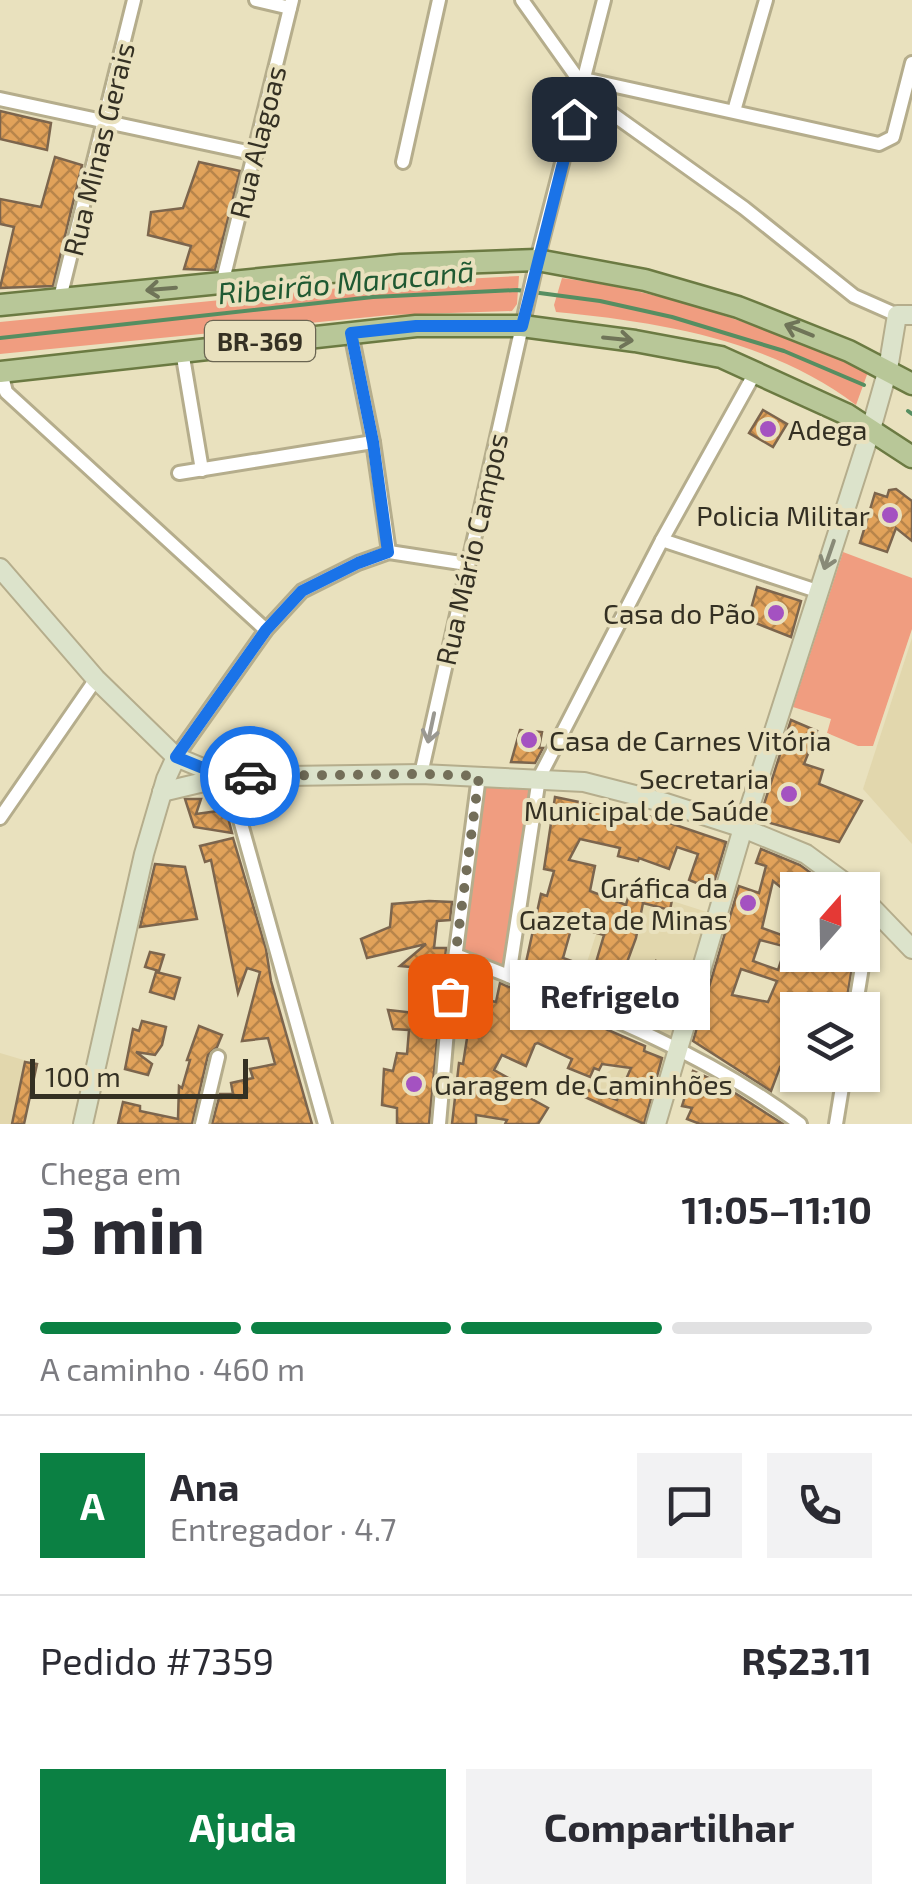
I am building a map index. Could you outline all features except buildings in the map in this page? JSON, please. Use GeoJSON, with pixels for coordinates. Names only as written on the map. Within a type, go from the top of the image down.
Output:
{"type":"FeatureCollection","features":[{"type":"Feature","properties":{"kind":"main road","name":"BR-369"},"geometry":{"type":"LineString","coordinates":[[0,305],[400,265],[536,266],[689,291],[777,322],[912,384]]}},
{"type":"Feature","properties":{"kind":"main road","name":"BR-369"},"geometry":{"type":"LineString","coordinates":[[1,372],[524,317],[693,350],[756,371],[872,429],[912,457]]}},
{"type":"Feature","properties":{"kind":"street","name":"Rua Minas Gerais"},"geometry":{"type":"LineString","coordinates":[[60,298],[134,0]]}},
{"type":"Feature","properties":{"kind":"street"},"geometry":{"type":"LineString","coordinates":[[256,0],[290,4]]}},
{"type":"Feature","properties":{"kind":"street"},"geometry":{"type":"LineString","coordinates":[[403,162],[438,0]]}},
{"type":"Feature","properties":{"kind":"street"},"geometry":{"type":"LineString","coordinates":[[522,0],[594,100],[744,208],[854,296],[904,315],[872,429],[743,828],[656,1124]]}},
{"type":"Feature","properties":{"kind":"street","name":"Rua Mário Campos"},"geometry":{"type":"LineString","coordinates":[[421,774],[536,266],[604,0]]}},
{"type":"Feature","properties":{"kind":"street"},"geometry":{"type":"LineString","coordinates":[[734,111],[766,0]]}},
{"type":"Feature","properties":{"kind":"street","name":"Rua Alagoas"},"geometry":{"type":"LineString","coordinates":[[222,284],[290,4]]}},
{"type":"Feature","properties":{"kind":"street"},"geometry":{"type":"LineString","coordinates":[[583,81],[885,144],[896,131],[912,63]]}},
{"type":"Feature","properties":{"kind":"street"},"geometry":{"type":"LineString","coordinates":[[0,99],[256,154]]}},
{"type":"Feature","properties":{"kind":"street"},"geometry":{"type":"LineString","coordinates":[[351,333],[373,442],[388,552]]}},
{"type":"Feature","properties":{"kind":"street"},"geometry":{"type":"LineString","coordinates":[[182,350],[202,470]]}},
{"type":"Feature","properties":{"kind":"street"},"geometry":{"type":"LineString","coordinates":[[510,976],[538,778],[662,540],[756,371]]}},
{"type":"Feature","properties":{"kind":"street"},"geometry":{"type":"LineString","coordinates":[[1,372],[6,392],[266,630]]}},
{"type":"Feature","properties":{"kind":"street"},"geometry":{"type":"LineString","coordinates":[[179,473],[373,442]]}},
{"type":"Feature","properties":{"kind":"street"},"geometry":{"type":"LineString","coordinates":[[662,540],[817,591]]}},
{"type":"Feature","properties":{"kind":"street"},"geometry":{"type":"LineString","coordinates":[[84,1124],[140,871],[176,757],[266,630],[302,591],[388,552],[467,564]]}},
{"type":"Feature","properties":{"kind":"street"},"geometry":{"type":"LineString","coordinates":[[0,568],[96,679],[176,757],[226,777]]}},
{"type":"Feature","properties":{"kind":"street"},"geometry":{"type":"LineString","coordinates":[[0,818],[96,679]]}},
{"type":"Feature","properties":{"kind":"street"},"geometry":{"type":"LineString","coordinates":[[162,792],[226,777],[421,774],[584,782],[743,828],[806,854],[830,872]]}},
{"type":"Feature","properties":{"kind":"street"},"geometry":{"type":"LineString","coordinates":[[439,1124],[479,776]]}},
{"type":"Feature","properties":{"kind":"street"},"geometry":{"type":"LineString","coordinates":[[226,777],[325,1124]]}},
{"type":"Feature","properties":{"kind":"street"},"geometry":{"type":"LineString","coordinates":[[880,915],[912,949]]}},
{"type":"Feature","properties":{"kind":"street"},"geometry":{"type":"LineString","coordinates":[[456,954],[677,1050],[757,1091],[800,1124]]}},
{"type":"Feature","properties":{"kind":"street"},"geometry":{"type":"LineString","coordinates":[[202,1124],[218,1057]]}},
{"type":"Feature","properties":{"kind":"street"},"geometry":{"type":"LineString","coordinates":[[836,1124],[841,1092]]}},
{"type":"Feature","properties":{"kind":"shaded area"},"geometry":{"type":"Polygon","coordinates":[[[519,276],[517,304],[512,311],[390,315],[0,354],[0,322],[390,283],[519,276]]]}},
{"type":"Feature","properties":{"kind":"shaded area"},"geometry":{"type":"Polygon","coordinates":[[[562,278],[680,302],[794,341],[868,372],[856,405],[788,364],[713,338],[635,322],[556,312],[554,305],[562,278]]]}},
{"type":"Feature","properties":{"kind":"shaded area"},"geometry":{"type":"Polygon","coordinates":[[[843,552],[912,578],[912,629],[873,746],[858,746],[827,733],[831,719],[793,707],[843,552]]]}},
{"type":"Feature","properties":{"kind":"shaded area"},"geometry":{"type":"Polygon","coordinates":[[[912,638],[912,844],[863,789],[912,638]]]}},
{"type":"Feature","properties":{"kind":"shaded area"},"geometry":{"type":"Polygon","coordinates":[[[484,780],[532,783],[507,969],[464,951],[484,780]]]}},
{"type":"Feature","properties":{"kind":"shaded area"},"geometry":{"type":"Polygon","coordinates":[[[613,882],[710,913],[673,1038],[577,993],[613,882]]]}},
{"type":"Feature","properties":{"kind":"shaded area"},"geometry":{"type":"Polygon","coordinates":[[[455,994],[496,1002],[497,1077],[505,1112],[502,1124],[444,1124],[455,994]]]}},
{"type":"Feature","properties":{"kind":"shaded area"},"geometry":{"type":"Polygon","coordinates":[[[646,1044],[674,1055],[651,1124],[638,1124],[576,1092],[617,1066],[637,1069],[646,1044]]]}},
{"type":"Feature","properties":{"kind":"shaded area"},"geometry":{"type":"Polygon","coordinates":[[[0,1053],[37,1064],[24,1124],[0,1124],[0,1053]]]}},
{"type":"Feature","properties":{"kind":"waterway","name":"Ribeirão Maracanã"},"geometry":{"type":"LineString","coordinates":[[0,338],[373,297],[517,290],[600,301],[672,317],[784,351],[864,385]]}},
{"type":"Feature","properties":{"kind":"waterway","name":"Ribeirão Maracanã"},"geometry":{"type":"LineString","coordinates":[[908,411],[912,414]]}},
{"type":"Feature","properties":{"kind":"way so far"},"geometry":{"type":"LineString","coordinates":[[250,776],[479,776],[450,996]]}},
{"type":"Feature","properties":{"kind":"place","name":"Adega"},"geometry":{"type":"Point","coordinates":[768,429]}},
{"type":"Feature","properties":{"kind":"place","name":"Policia Militar"},"geometry":{"type":"Point","coordinates":[890,515]}},
{"type":"Feature","properties":{"kind":"place","name":"Casa do Pão"},"geometry":{"type":"Point","coordinates":[776,613]}},
{"type":"Feature","properties":{"kind":"place","name":"Casa de Carnes Vitória"},"geometry":{"type":"Point","coordinates":[529,740]}},
{"type":"Feature","properties":{"kind":"place","name":"Secretaria Municipal de Saúde"},"geometry":{"type":"Point","coordinates":[789,794]}},
{"type":"Feature","properties":{"kind":"place","name":"Gráfica da Gazeta de Minas"},"geometry":{"type":"Point","coordinates":[748,903]}},
{"type":"Feature","properties":{"kind":"place","name":"Refrigelo"},"geometry":{"type":"Point","coordinates":[450,996]}},
{"type":"Feature","properties":{"kind":"place","name":"Garagem de Caminhões"},"geometry":{"type":"Point","coordinates":[414,1084]}},
{"type":"Feature","properties":{"kind":"route"},"geometry":{"type":"LineString","coordinates":[[250,776],[225,777],[176,757],[266,630],[302,591],[388,552],[373,442],[351,333],[416,326],[522,326],[574,119]]}}]}
